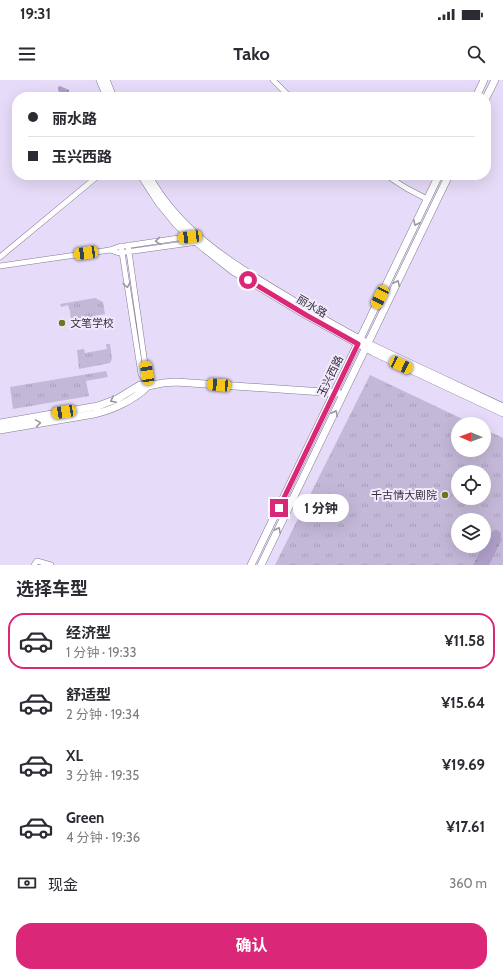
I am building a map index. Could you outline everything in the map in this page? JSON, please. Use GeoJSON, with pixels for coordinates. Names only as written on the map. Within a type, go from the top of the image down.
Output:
{"type":"FeatureCollection","features":[{"type":"Feature","properties":{"kind":"street"},"geometry":{"type":"LineString","coordinates":[[100,80],[105,92]]}},
{"type":"Feature","properties":{"kind":"street"},"geometry":{"type":"LineString","coordinates":[[106,80],[110,92]]}},
{"type":"Feature","properties":{"kind":"street"},"geometry":{"type":"LineString","coordinates":[[273,80],[285,92]]}},
{"type":"Feature","properties":{"kind":"street"},"geometry":{"type":"LineString","coordinates":[[478,92],[484,80]]}},
{"type":"Feature","properties":{"kind":"street"},"geometry":{"type":"LineString","coordinates":[[489,92],[495,80]]}},
{"type":"Feature","properties":{"kind":"street"},"geometry":{"type":"LineString","coordinates":[[0,257],[94,180]]}},
{"type":"Feature","properties":{"kind":"street","name":"丽水路"},"geometry":{"type":"LineString","coordinates":[[145,180],[168,215],[177,225],[251,276],[359,342],[503,413]]}},
{"type":"Feature","properties":{"kind":"street","name":"丽水路"},"geometry":{"type":"LineString","coordinates":[[151,180],[172,211],[196,239]]}},
{"type":"Feature","properties":{"kind":"street"},"geometry":{"type":"LineString","coordinates":[[394,180],[427,199]]}},
{"type":"Feature","properties":{"kind":"street","name":"玉兴西路"},"geometry":{"type":"LineString","coordinates":[[251,565],[436,180]]}},
{"type":"Feature","properties":{"kind":"street","name":"玉兴西路"},"geometry":{"type":"LineString","coordinates":[[261,565],[447,180]]}},
{"type":"Feature","properties":{"kind":"street"},"geometry":{"type":"LineString","coordinates":[[0,266],[110,250],[128,245],[196,239]]}},
{"type":"Feature","properties":{"kind":"street"},"geometry":{"type":"LineString","coordinates":[[110,250],[119,253],[129,252],[196,239]]}},
{"type":"Feature","properties":{"kind":"street"},"geometry":{"type":"LineString","coordinates":[[128,245],[148,386]]}},
{"type":"Feature","properties":{"kind":"street"},"geometry":{"type":"LineString","coordinates":[[122,246],[141,374],[148,386]]}},
{"type":"Feature","properties":{"kind":"street","name":"丽水路"},"geometry":{"type":"LineString","coordinates":[[367,346],[503,407]]}},
{"type":"Feature","properties":{"kind":"street"},"geometry":{"type":"LineString","coordinates":[[0,423],[98,406],[117,399],[140,385],[148,386],[176,382],[344,394]]}},
{"type":"Feature","properties":{"kind":"street"},"geometry":{"type":"LineString","coordinates":[[0,430],[107,411],[143,391],[148,386]]}},
{"type":"Feature","properties":{"kind":"street"},"geometry":{"type":"LineString","coordinates":[[34,565],[38,561],[51,565]]}},
{"type":"Feature","properties":{"kind":"green space"},"geometry":{"type":"Polygon","coordinates":[[[95,298],[103,302],[105,314],[79,319],[79,321],[71,323],[68,305],[61,307],[60,304],[95,298]]]}},
{"type":"Feature","properties":{"kind":"green space"},"geometry":{"type":"Polygon","coordinates":[[[106,344],[110,344],[112,359],[110,363],[79,369],[77,350],[84,349],[85,353],[107,349],[106,344]]]}},
{"type":"Feature","properties":{"kind":"green space"},"geometry":{"type":"Polygon","coordinates":[[[106,371],[108,377],[86,381],[89,396],[13,409],[10,387],[106,371]]]}},
{"type":"Feature","properties":{"kind":"green space"},"geometry":{"type":"Polygon","coordinates":[[[370,375],[458,417],[451,417],[451,457],[491,457],[491,432],[503,438],[503,565],[275,565],[370,375]]]}},
{"type":"Feature","properties":{"kind":"water"},"geometry":{"type":"Polygon","coordinates":[[[60,86],[69,90],[69,92],[59,92],[58,87],[60,86]]]}},
{"type":"Feature","properties":{"kind":"water"},"geometry":{"type":"Polygon","coordinates":[[[491,533],[502,539],[489,565],[473,565],[479,553],[491,553],[491,533]]]}},
{"type":"Feature","properties":{"kind":"waterway"},"geometry":{"type":"LineString","coordinates":[[481,565],[496,535]]}},
{"type":"Feature","properties":{"kind":"place","name":"文笔学校"},"geometry":{"type":"Point","coordinates":[62,323]}},
{"type":"Feature","properties":{"kind":"place","name":"千古情大剧院"},"geometry":{"type":"Point","coordinates":[445,495]}},
{"type":"Feature","properties":{"kind":"route"},"geometry":{"type":"LineString","coordinates":[[248,280],[358,344],[279,508]]}}]}
